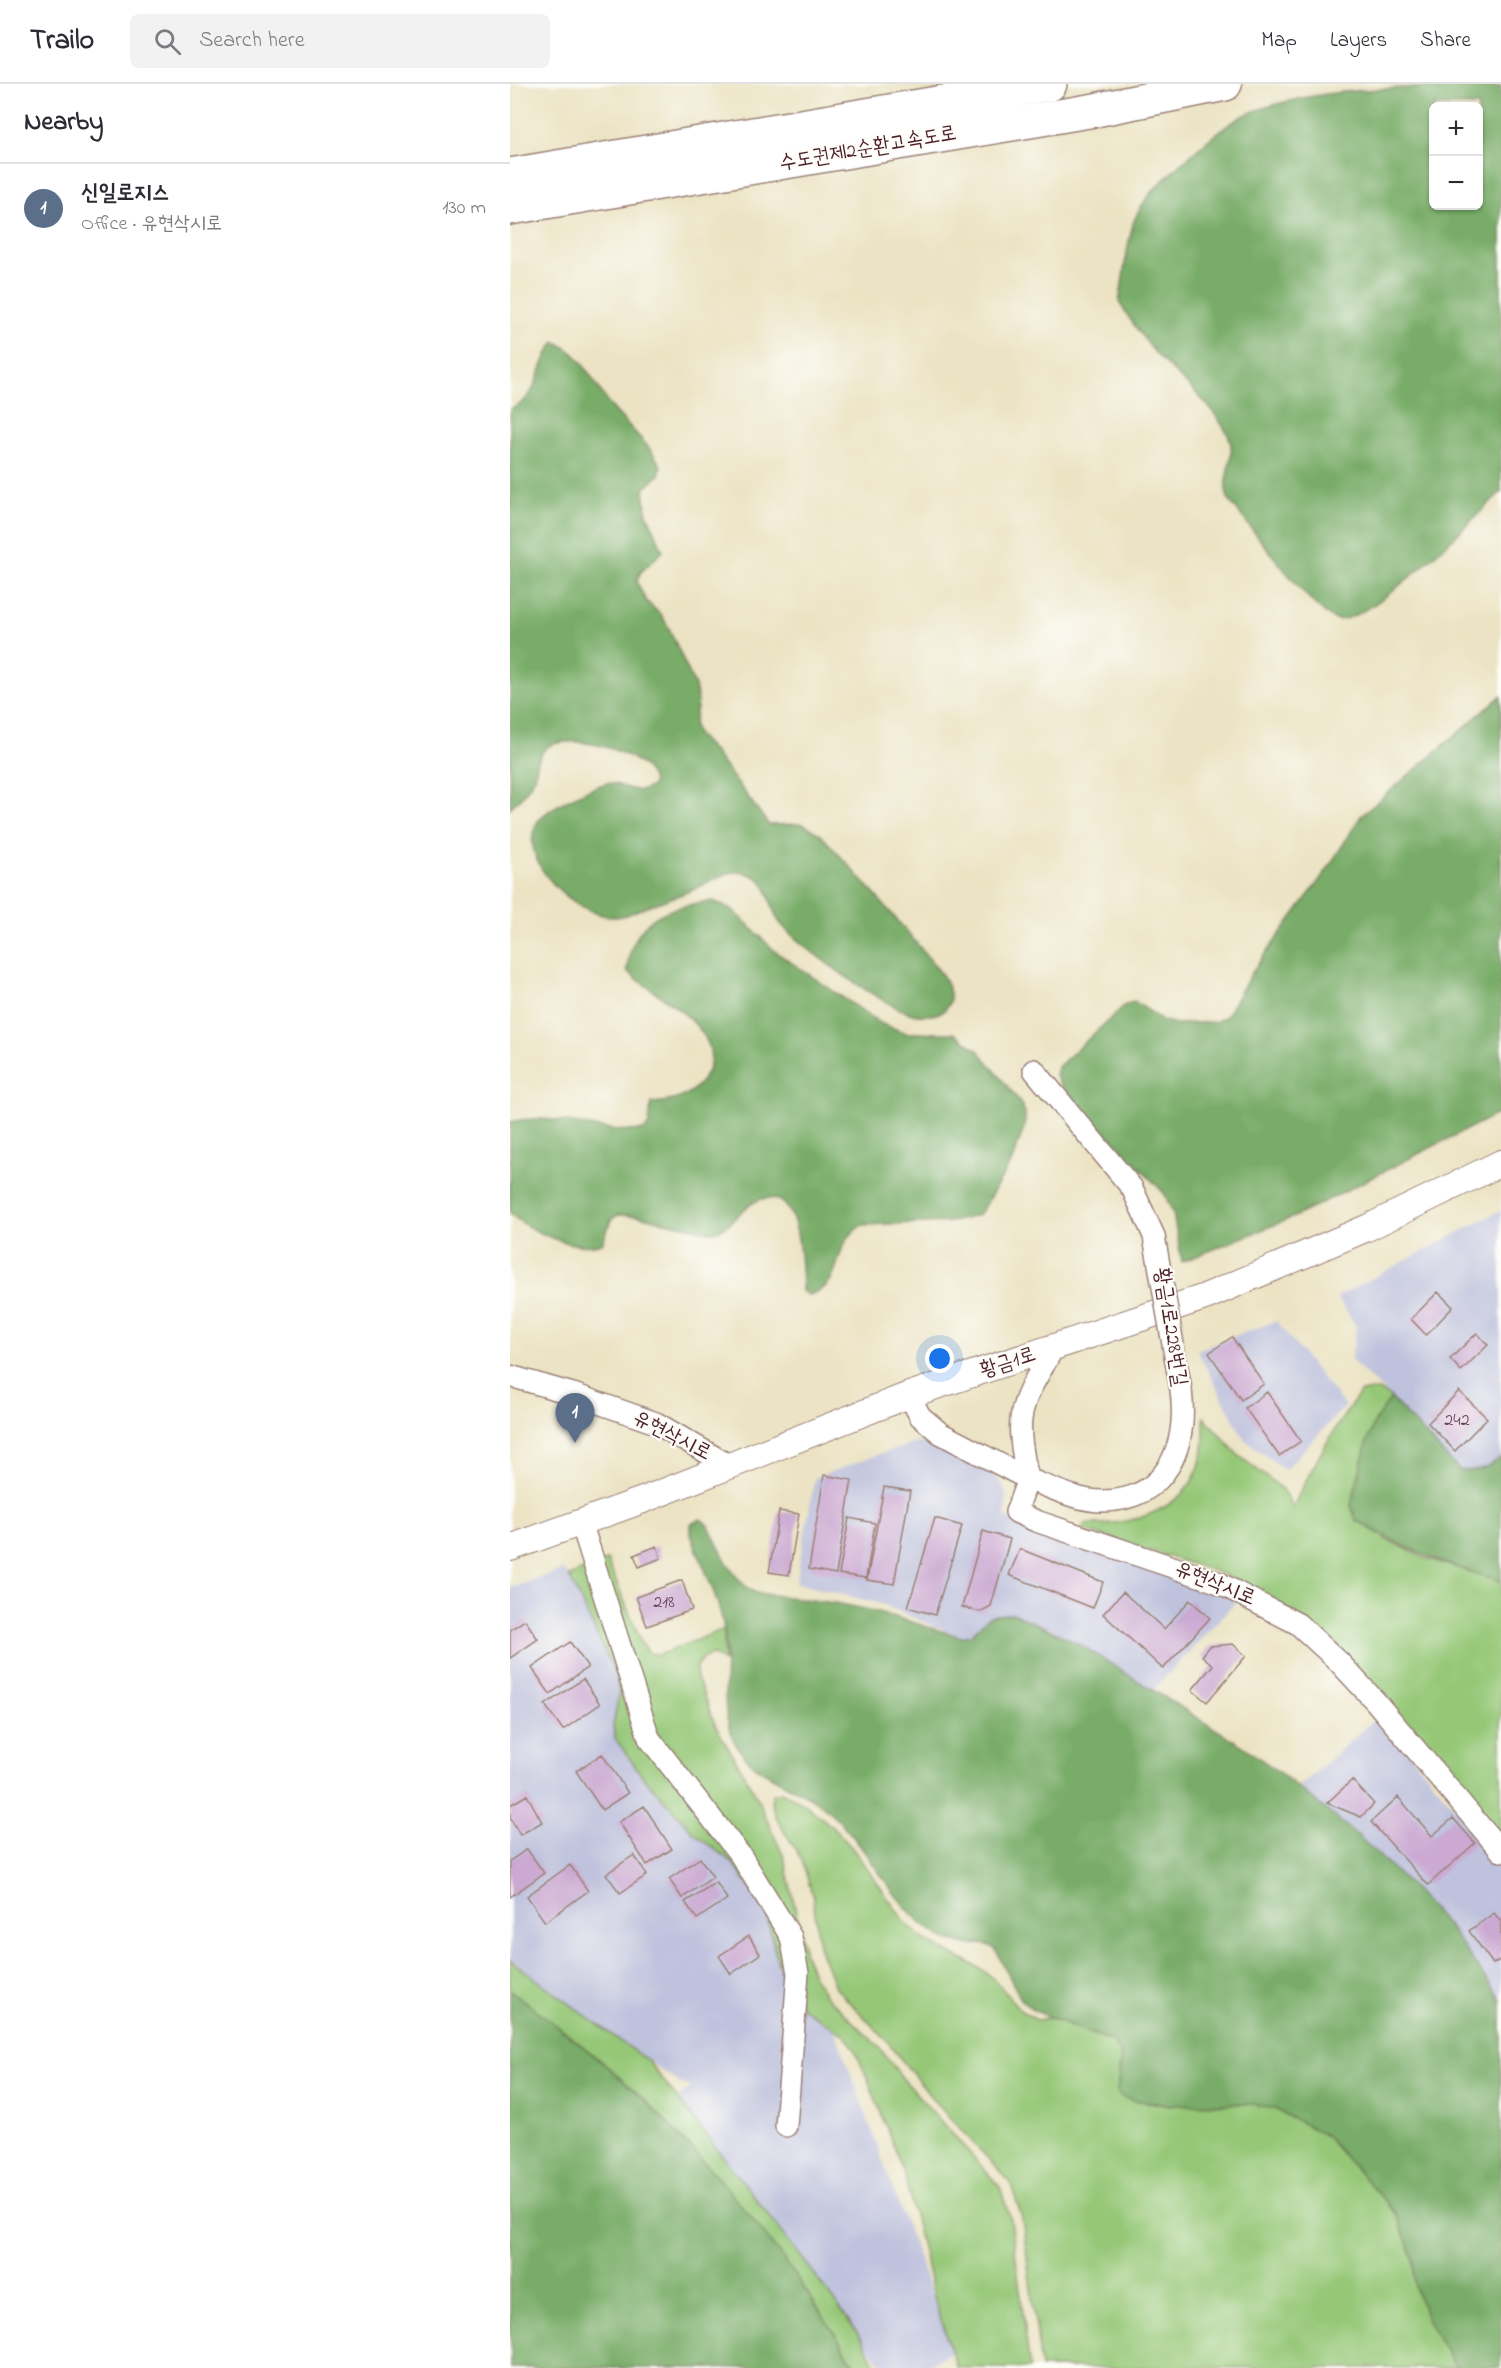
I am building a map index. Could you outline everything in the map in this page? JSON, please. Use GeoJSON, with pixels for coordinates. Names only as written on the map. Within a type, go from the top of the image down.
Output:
{"type":"FeatureCollection","features":[{"type":"Feature","properties":{"kind":"highway","name":"수도권제2순환고속도로"},"geometry":{"type":"LineString","coordinates":[[510,175],[1050,84]]}},
{"type":"Feature","properties":{"kind":"highway","name":"수도권제2순환고속도로"},"geometry":{"type":"LineString","coordinates":[[510,208],[1060,117],[1225,84]]}},
{"type":"Feature","properties":{"kind":"street","name":"황금1로228번길"},"geometry":{"type":"LineString","coordinates":[[1029,1479],[1085,1499],[1103,1501],[1138,1492],[1153,1483],[1168,1469],[1177,1451],[1183,1429],[1181,1390],[1154,1236],[1132,1188],[1035,1070]]}},
{"type":"Feature","properties":{"kind":"street","name":"황금1로"},"geometry":{"type":"LineString","coordinates":[[510,1548],[730,1466],[909,1395],[1249,1279],[1388,1218],[1501,1163]]}},
{"type":"Feature","properties":{"kind":"street"},"geometry":{"type":"LineString","coordinates":[[1029,1479],[1019,1438],[1019,1420],[1031,1387],[1054,1347]]}},
{"type":"Feature","properties":{"kind":"street","name":"유현삭시로"},"geometry":{"type":"LineString","coordinates":[[510,1376],[573,1394],[656,1423],[730,1466]]}},
{"type":"Feature","properties":{"kind":"street"},"geometry":{"type":"LineString","coordinates":[[909,1395],[920,1416],[940,1433],[1029,1479]]}},
{"type":"Feature","properties":{"kind":"street","name":"유현삭시로"},"geometry":{"type":"LineString","coordinates":[[1029,1479],[1016,1512],[1036,1521],[1217,1582],[1298,1624],[1338,1661],[1376,1702],[1501,1851]]}},
{"type":"Feature","properties":{"kind":"street"},"geometry":{"type":"LineString","coordinates":[[581,1522],[649,1738],[741,1856],[791,1937],[798,1973],[786,2126]]}},
{"type":"Feature","properties":{"kind":"shaded area"},"geometry":{"type":"Polygon","coordinates":[[[1501,1210],[1501,1457],[1489,1466],[1473,1473],[1459,1470],[1391,1398],[1351,1360],[1356,1326],[1337,1297],[1501,1210]]]}},
{"type":"Feature","properties":{"kind":"shaded area"},"geometry":{"type":"Polygon","coordinates":[[[1276,1321],[1345,1406],[1285,1470],[1244,1439],[1197,1350],[1276,1321]]]}},
{"type":"Feature","properties":{"kind":"shaded area"},"geometry":{"type":"Polygon","coordinates":[[[920,1442],[932,1444],[993,1474],[1003,1485],[1006,1497],[1005,1517],[1078,1545],[1238,1600],[1153,1690],[1047,1627],[980,1625],[971,1635],[961,1637],[881,1604],[796,1583],[815,1478],[882,1453],[920,1442]]]}},
{"type":"Feature","properties":{"kind":"shaded area"},"geometry":{"type":"Polygon","coordinates":[[[563,1570],[569,1576],[616,1675],[619,1693],[613,1727],[615,1738],[643,1777],[696,1835],[733,1863],[765,1909],[778,1963],[828,2011],[953,2352],[922,2368],[885,2368],[666,2109],[691,2087],[679,2083],[510,1960],[510,1588],[563,1570]]]}},
{"type":"Feature","properties":{"kind":"shaded area"},"geometry":{"type":"Polygon","coordinates":[[[1378,1716],[1501,1863],[1501,2000],[1448,1926],[1409,1884],[1299,1787],[1378,1716]]]}},
{"type":"Feature","properties":{"kind":"green space"},"geometry":{"type":"Polygon","coordinates":[[[1501,86],[1501,492],[1420,569],[1394,590],[1349,618],[1334,619],[1311,600],[1296,583],[1229,500],[1226,483],[1231,450],[1227,433],[1207,405],[1153,351],[1119,302],[1131,231],[1138,212],[1148,196],[1214,135],[1249,113],[1278,104],[1341,92],[1501,86]]]}},
{"type":"Feature","properties":{"kind":"green space"},"geometry":{"type":"Polygon","coordinates":[[[555,342],[564,346],[580,360],[610,405],[644,442],[661,466],[659,475],[644,489],[646,511],[663,551],[640,573],[637,582],[646,601],[661,615],[669,628],[695,686],[698,701],[694,725],[697,734],[714,752],[769,825],[803,824],[820,834],[879,899],[948,985],[950,1002],[940,1012],[918,1015],[905,1011],[887,1003],[822,960],[787,931],[775,915],[761,880],[751,875],[740,872],[729,873],[686,893],[616,917],[601,915],[569,898],[542,870],[535,854],[533,838],[537,823],[549,811],[579,794],[607,783],[637,790],[643,790],[653,784],[649,773],[639,763],[624,754],[588,743],[556,743],[545,749],[531,784],[510,808],[510,409],[520,404],[533,389],[544,360],[555,342]]]}},
{"type":"Feature","properties":{"kind":"green space"},"geometry":{"type":"Polygon","coordinates":[[[1501,696],[1501,1112],[1294,1217],[1182,1262],[1173,1213],[1164,1193],[1060,1085],[1056,1076],[1058,1067],[1125,1005],[1134,1001],[1164,1021],[1177,1024],[1215,1022],[1226,1016],[1255,968],[1327,870],[1361,816],[1501,696]]]}},
{"type":"Feature","properties":{"kind":"green space"},"geometry":{"type":"Polygon","coordinates":[[[713,901],[733,910],[776,952],[882,1024],[906,1033],[954,1033],[979,1051],[1020,1102],[1025,1113],[1025,1125],[1011,1163],[979,1215],[952,1222],[862,1225],[844,1244],[828,1283],[820,1290],[808,1295],[802,1291],[799,1243],[795,1226],[789,1211],[780,1201],[768,1198],[751,1204],[727,1225],[710,1232],[638,1216],[618,1215],[611,1220],[603,1242],[593,1245],[568,1243],[554,1239],[528,1227],[510,1213],[510,1122],[544,1119],[628,1131],[645,1130],[649,1124],[651,1103],[680,1098],[692,1091],[703,1079],[711,1062],[709,1046],[700,1031],[687,1016],[627,971],[630,953],[636,939],[654,918],[680,907],[713,901]]]}},
{"type":"Feature","properties":{"kind":"green space"},"geometry":{"type":"Polygon","coordinates":[[[1372,1390],[1382,1392],[1391,1398],[1375,1421],[1383,1538],[1425,1558],[1501,1581],[1501,1839],[1306,1621],[1254,1589],[1214,1571],[1083,1530],[1084,1524],[1120,1522],[1155,1512],[1171,1503],[1184,1491],[1194,1477],[1201,1459],[1204,1443],[1204,1417],[1238,1455],[1281,1488],[1293,1507],[1341,1419],[1361,1392],[1372,1390]]]}},
{"type":"Feature","properties":{"kind":"green space"},"geometry":{"type":"Polygon","coordinates":[[[1391,1398],[1459,1470],[1482,1469],[1501,1457],[1501,1581],[1426,1556],[1356,1520],[1351,1506],[1367,1441],[1375,1421],[1391,1398]]]}},
{"type":"Feature","properties":{"kind":"green space"},"geometry":{"type":"Polygon","coordinates":[[[701,1519],[709,1526],[733,1573],[756,1593],[835,1603],[875,1611],[961,1637],[971,1635],[990,1616],[1013,1613],[1074,1641],[1243,1746],[1357,1835],[1409,1884],[1448,1926],[1501,2000],[1501,2368],[1456,2368],[1428,2321],[1415,2287],[1413,2258],[1396,2213],[1325,2135],[1275,2109],[1254,2104],[1172,2105],[1122,2097],[1117,2091],[1121,2055],[1113,2042],[1033,2010],[1021,1999],[995,1949],[983,1944],[956,1943],[928,1928],[897,1897],[839,1821],[813,1799],[772,1777],[748,1760],[738,1748],[731,1734],[725,1695],[726,1642],[722,1617],[691,1535],[691,1524],[701,1519]]]}},
{"type":"Feature","properties":{"kind":"green space"},"geometry":{"type":"Polygon","coordinates":[[[607,1560],[642,1643],[649,1653],[659,1655],[724,1629],[724,1662],[714,1655],[703,1658],[696,1668],[697,1678],[716,1727],[754,1791],[784,1857],[805,1954],[814,1977],[825,1995],[878,2046],[904,2080],[1000,2187],[1011,2220],[1030,2368],[957,2368],[937,2308],[904,2174],[853,2046],[843,2034],[804,2009],[787,1985],[778,1963],[765,1909],[733,1863],[696,1835],[643,1777],[615,1738],[613,1727],[619,1693],[616,1675],[569,1576],[607,1560]]]}},
{"type":"Feature","properties":{"kind":"green space"},"geometry":{"type":"Polygon","coordinates":[[[781,1792],[802,1802],[834,1828],[853,1849],[905,1922],[925,1940],[981,1969],[994,1979],[1021,2011],[1037,2020],[1051,2018],[1113,2042],[1121,2055],[1117,2091],[1122,2097],[1172,2105],[1254,2104],[1275,2109],[1325,2135],[1396,2213],[1413,2258],[1415,2287],[1428,2321],[1456,2368],[1041,2368],[1022,2218],[1010,2182],[935,2102],[887,2041],[835,1987],[819,1946],[813,1897],[802,1860],[776,1818],[771,1801],[773,1794],[781,1792]]]}},
{"type":"Feature","properties":{"kind":"green space"},"geometry":{"type":"Polygon","coordinates":[[[510,1960],[649,2062],[827,2290],[863,2341],[878,2368],[856,2368],[810,2297],[759,2227],[674,2130],[612,2071],[510,1990],[510,1960]]]}},
{"type":"Feature","properties":{"kind":"green space"},"geometry":{"type":"Polygon","coordinates":[[[510,1990],[612,2071],[644,2100],[703,2161],[759,2227],[785,2262],[856,2368],[510,2368],[510,1990]]]}},
{"type":"Feature","properties":{"kind":"building"},"geometry":{"type":"Polygon","coordinates":[[[1438,1292],[1453,1307],[1426,1335],[1411,1319],[1438,1292]]]}},
{"type":"Feature","properties":{"kind":"building"},"geometry":{"type":"Polygon","coordinates":[[[1477,1333],[1488,1345],[1461,1371],[1450,1359],[1477,1333]]]}},
{"type":"Feature","properties":{"kind":"building"},"geometry":{"type":"Polygon","coordinates":[[[1232,1337],[1264,1384],[1241,1400],[1209,1353],[1232,1337]]]}},
{"type":"Feature","properties":{"kind":"building"},"geometry":{"type":"Polygon","coordinates":[[[1459,1391],[1487,1418],[1455,1451],[1428,1423],[1459,1391]]]}},
{"type":"Feature","properties":{"kind":"building"},"geometry":{"type":"Polygon","coordinates":[[[1267,1392],[1301,1441],[1279,1456],[1245,1408],[1267,1392]]]}},
{"type":"Feature","properties":{"kind":"building"},"geometry":{"type":"Polygon","coordinates":[[[824,1475],[852,1480],[836,1574],[809,1569],[824,1475]]]}},
{"type":"Feature","properties":{"kind":"building"},"geometry":{"type":"Polygon","coordinates":[[[884,1487],[910,1491],[894,1584],[867,1580],[884,1487]]]}},
{"type":"Feature","properties":{"kind":"building"},"geometry":{"type":"Polygon","coordinates":[[[779,1511],[799,1514],[789,1575],[769,1572],[779,1511]]]}},
{"type":"Feature","properties":{"kind":"building"},"geometry":{"type":"Polygon","coordinates":[[[849,1518],[875,1523],[866,1578],[839,1574],[849,1518]]]}},
{"type":"Feature","properties":{"kind":"building"},"geometry":{"type":"Polygon","coordinates":[[[935,1518],[962,1526],[935,1615],[908,1607],[935,1518]]]}},
{"type":"Feature","properties":{"kind":"building"},"geometry":{"type":"Polygon","coordinates":[[[983,1531],[1010,1539],[991,1606],[980,1612],[962,1607],[983,1531]]]}},
{"type":"Feature","properties":{"kind":"building"},"geometry":{"type":"Polygon","coordinates":[[[657,1546],[661,1558],[639,1567],[634,1555],[657,1546]]]}},
{"type":"Feature","properties":{"kind":"building"},"geometry":{"type":"Polygon","coordinates":[[[1020,1549],[1103,1582],[1093,1608],[1009,1575],[1020,1549]]]}},
{"type":"Feature","properties":{"kind":"building"},"geometry":{"type":"Polygon","coordinates":[[[682,1580],[692,1610],[647,1626],[636,1597],[682,1580]]]}},
{"type":"Feature","properties":{"kind":"building"},"geometry":{"type":"Polygon","coordinates":[[[1123,1592],[1164,1629],[1190,1600],[1210,1618],[1163,1669],[1103,1614],[1123,1592]]]}},
{"type":"Feature","properties":{"kind":"building"},"geometry":{"type":"Polygon","coordinates":[[[525,1620],[538,1639],[510,1658],[510,1630],[525,1620]]]}},
{"type":"Feature","properties":{"kind":"building"},"geometry":{"type":"Polygon","coordinates":[[[570,1642],[588,1667],[550,1694],[532,1668],[570,1642]]]}},
{"type":"Feature","properties":{"kind":"building"},"geometry":{"type":"Polygon","coordinates":[[[1233,1644],[1246,1656],[1207,1702],[1192,1690],[1213,1665],[1202,1656],[1210,1646],[1233,1644]]]}},
{"type":"Feature","properties":{"kind":"building"},"geometry":{"type":"Polygon","coordinates":[[[583,1679],[600,1704],[563,1730],[545,1705],[583,1679]]]}},
{"type":"Feature","properties":{"kind":"building"},"geometry":{"type":"Polygon","coordinates":[[[602,1754],[628,1793],[602,1810],[576,1771],[602,1754]]]}},
{"type":"Feature","properties":{"kind":"building"},"geometry":{"type":"Polygon","coordinates":[[[1352,1780],[1374,1804],[1361,1817],[1327,1803],[1352,1780]]]}},
{"type":"Feature","properties":{"kind":"building"},"geometry":{"type":"Polygon","coordinates":[[[527,1795],[542,1822],[520,1835],[510,1818],[510,1805],[527,1795]]]}},
{"type":"Feature","properties":{"kind":"building"},"geometry":{"type":"Polygon","coordinates":[[[1398,1797],[1432,1836],[1453,1818],[1475,1843],[1428,1885],[1371,1822],[1398,1797]]]}},
{"type":"Feature","properties":{"kind":"building"},"geometry":{"type":"Polygon","coordinates":[[[644,1806],[672,1849],[647,1865],[619,1822],[644,1806]]]}},
{"type":"Feature","properties":{"kind":"building"},"geometry":{"type":"Polygon","coordinates":[[[527,1849],[544,1873],[510,1897],[510,1861],[527,1849]]]}},
{"type":"Feature","properties":{"kind":"building"},"geometry":{"type":"Polygon","coordinates":[[[634,1855],[647,1875],[620,1893],[606,1874],[634,1855]]]}},
{"type":"Feature","properties":{"kind":"building"},"geometry":{"type":"Polygon","coordinates":[[[700,1858],[713,1877],[682,1898],[669,1879],[700,1858]]]}},
{"type":"Feature","properties":{"kind":"building"},"geometry":{"type":"Polygon","coordinates":[[[570,1865],[588,1891],[545,1922],[527,1896],[570,1865]]]}},
{"type":"Feature","properties":{"kind":"building"},"geometry":{"type":"Polygon","coordinates":[[[716,1882],[727,1899],[697,1919],[685,1902],[716,1882]]]}},
{"type":"Feature","properties":{"kind":"building"},"geometry":{"type":"Polygon","coordinates":[[[1494,1913],[1501,1922],[1501,1959],[1493,1964],[1469,1931],[1494,1913]]]}},
{"type":"Feature","properties":{"kind":"building"},"geometry":{"type":"Polygon","coordinates":[[[749,1936],[760,1954],[731,1974],[719,1956],[749,1936]]]}},
{"type":"Feature","properties":{"kind":"place","name":"신일로지스"},"geometry":{"type":"Point","coordinates":[575,1443]}}]}
